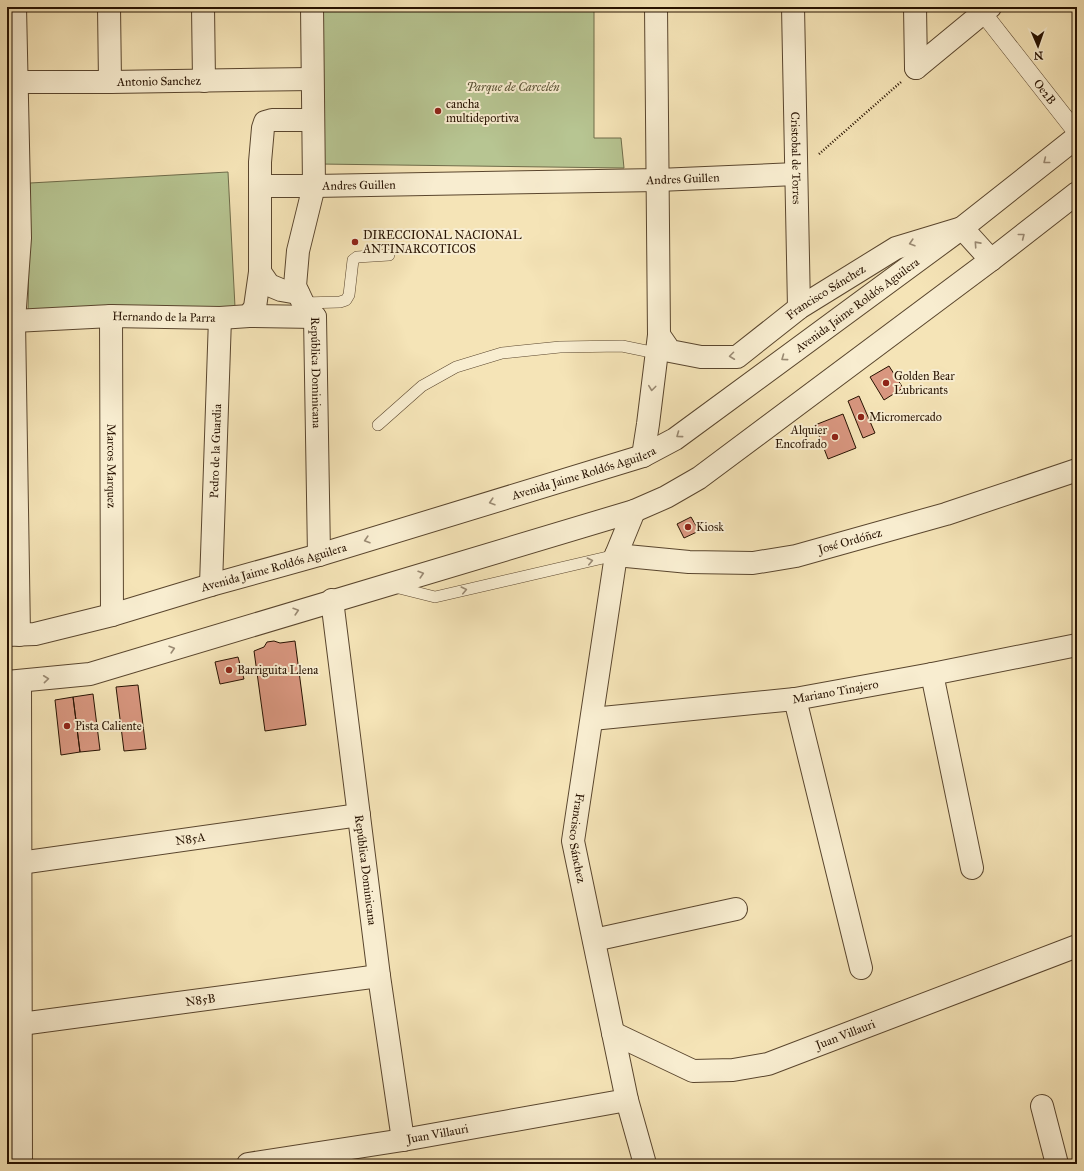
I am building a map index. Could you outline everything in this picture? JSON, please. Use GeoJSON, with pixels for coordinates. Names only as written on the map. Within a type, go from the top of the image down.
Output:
{"type":"FeatureCollection","features":[{"type":"Feature","properties":{"kind":"street"},"geometry":{"type":"LineString","coordinates":[[13,635],[14,320],[20,238],[12,82],[15,7]]}},
{"type":"Feature","properties":{"kind":"street"},"geometry":{"type":"LineString","coordinates":[[109,7],[110,82]]}},
{"type":"Feature","properties":{"kind":"street"},"geometry":{"type":"LineString","coordinates":[[203,7],[204,81]]}},
{"type":"Feature","properties":{"kind":"street","name":"República Dominicana"},"geometry":{"type":"LineString","coordinates":[[312,7],[314,186],[298,251],[295,286],[305,304],[319,555]]}},
{"type":"Feature","properties":{"kind":"street"},"geometry":{"type":"LineString","coordinates":[[643,456],[657,344],[658,180],[656,7]]}},
{"type":"Feature","properties":{"kind":"street","name":"Cristobal de Torres"},"geometry":{"type":"LineString","coordinates":[[793,7],[799,308]]}},
{"type":"Feature","properties":{"kind":"street"},"geometry":{"type":"LineString","coordinates":[[915,7],[916,68]]}},
{"type":"Feature","properties":{"kind":"street"},"geometry":{"type":"LineString","coordinates":[[916,68],[987,10]]}},
{"type":"Feature","properties":{"kind":"street","name":"Oe2B"},"geometry":{"type":"LineString","coordinates":[[987,10],[1077,133]]}},
{"type":"Feature","properties":{"kind":"street","name":"Antonio Sanchez"},"geometry":{"type":"LineString","coordinates":[[12,82],[312,79]]}},
{"type":"Feature","properties":{"kind":"street"},"geometry":{"type":"LineString","coordinates":[[249,316],[255,307],[260,272],[260,186],[263,128],[265,122],[272,120],[313,120]]}},
{"type":"Feature","properties":{"kind":"street","name":"Avenida Jaime Roldós Aguilera"},"geometry":{"type":"LineString","coordinates":[[13,635],[35,634],[112,615],[211,585],[319,555],[643,456],[675,439],[962,228],[1077,137]]}},
{"type":"Feature","properties":{"kind":"street","name":"Andres Guillen"},"geometry":{"type":"LineString","coordinates":[[260,186],[658,180],[796,174]]}},
{"type":"Feature","properties":{"kind":"street"},"geometry":{"type":"LineString","coordinates":[[21,1164],[20,863],[14,682],[90,674],[634,510],[666,497],[698,478],[991,260],[1077,193]]}},
{"type":"Feature","properties":{"kind":"street"},"geometry":{"type":"LineString","coordinates":[[962,228],[991,260]]}},
{"type":"Feature","properties":{"kind":"street","name":"Francisco Sánchez"},"geometry":{"type":"LineString","coordinates":[[657,344],[670,351],[701,357],[737,357],[799,308],[896,248],[962,228]]}},
{"type":"Feature","properties":{"kind":"street"},"geometry":{"type":"LineString","coordinates":[[260,272],[269,285],[305,304]]}},
{"type":"Feature","properties":{"kind":"street","name":"Hernando de la Parra"},"geometry":{"type":"LineString","coordinates":[[14,320],[111,316],[220,318],[249,316],[305,304]]}},
{"type":"Feature","properties":{"kind":"street","name":"Marcos Marquez"},"geometry":{"type":"LineString","coordinates":[[111,316],[112,615]]}},
{"type":"Feature","properties":{"kind":"street","name":"Pedro de la Guardia"},"geometry":{"type":"LineString","coordinates":[[211,585],[220,318]]}},
{"type":"Feature","properties":{"kind":"street","name":"José Ordóñez"},"geometry":{"type":"LineString","coordinates":[[616,555],[689,562],[753,563],[796,556],[946,514],[1077,470]]}},
{"type":"Feature","properties":{"kind":"street","name":"Francisco Sánchez"},"geometry":{"type":"LineString","coordinates":[[634,510],[616,555],[573,841],[627,1100],[645,1164]]}},
{"type":"Feature","properties":{"kind":"street","name":"República Dominicana"},"geometry":{"type":"LineString","coordinates":[[332,600],[379,976],[403,1140]]}},
{"type":"Feature","properties":{"kind":"street","name":"Mariano Tinajero"},"geometry":{"type":"LineString","coordinates":[[592,719],[795,699],[932,674],[1077,645]]}},
{"type":"Feature","properties":{"kind":"street"},"geometry":{"type":"LineString","coordinates":[[932,674],[972,868]]}},
{"type":"Feature","properties":{"kind":"street"},"geometry":{"type":"LineString","coordinates":[[795,699],[861,968]]}},
{"type":"Feature","properties":{"kind":"street","name":"N85A"},"geometry":{"type":"LineString","coordinates":[[20,863],[359,815]]}},
{"type":"Feature","properties":{"kind":"street"},"geometry":{"type":"LineString","coordinates":[[594,940],[736,909]]}},
{"type":"Feature","properties":{"kind":"street","name":"Juan Villauri"},"geometry":{"type":"LineString","coordinates":[[613,1033],[693,1071],[733,1070],[768,1064],[1077,946]]}},
{"type":"Feature","properties":{"kind":"street","name":"N85B"},"geometry":{"type":"LineString","coordinates":[[21,1024],[379,976]]}},
{"type":"Feature","properties":{"kind":"street","name":"Juan Villauri"},"geometry":{"type":"LineString","coordinates":[[248,1164],[403,1140],[627,1100]]}},
{"type":"Feature","properties":{"kind":"street"},"geometry":{"type":"LineString","coordinates":[[1042,1106],[1057,1164]]}},
{"type":"Feature","properties":{"kind":"lane"},"geometry":{"type":"LineString","coordinates":[[305,304],[340,302],[346,300],[352,260],[357,256],[389,255]]}},
{"type":"Feature","properties":{"kind":"lane"},"geometry":{"type":"LineString","coordinates":[[378,425],[422,386],[456,367],[502,353],[560,347],[657,344]]}},
{"type":"Feature","properties":{"kind":"lane"},"geometry":{"type":"LineString","coordinates":[[385,584],[435,597],[616,555]]}},
{"type":"Feature","properties":{"kind":"path"},"geometry":{"type":"LineString","coordinates":[[796,174],[916,68]]}},
{"type":"Feature","properties":{"kind":"green space","name":"Parque de Carcelén"},"geometry":{"type":"Polygon","coordinates":[[[317,7],[594,7],[594,138],[621,138],[624,168],[319,164],[317,7]]]}},
{"type":"Feature","properties":{"kind":"green space"},"geometry":{"type":"Polygon","coordinates":[[[228,172],[235,307],[28,315],[30,183],[228,172]]]}},
{"type":"Feature","properties":{"kind":"building","name":"Golden Bear Lubricants"},"geometry":{"type":"Polygon","coordinates":[[[889,366],[903,388],[884,400],[870,377],[889,366]]]}},
{"type":"Feature","properties":{"kind":"building","name":"Micromercado"},"geometry":{"type":"Polygon","coordinates":[[[859,396],[875,433],[863,438],[848,401],[859,396]]]}},
{"type":"Feature","properties":{"kind":"building","name":"Alquier Encofrado"},"geometry":{"type":"Polygon","coordinates":[[[843,414],[856,448],[828,459],[815,425],[843,414]]]}},
{"type":"Feature","properties":{"kind":"building","name":"Kiosk"},"geometry":{"type":"Polygon","coordinates":[[[691,517],[699,531],[684,538],[677,524],[691,517]]]}},
{"type":"Feature","properties":{"kind":"building"},"geometry":{"type":"Polygon","coordinates":[[[274,641],[280,643],[295,641],[306,725],[265,731],[254,651],[264,647],[267,642],[274,641]]]}},
{"type":"Feature","properties":{"kind":"building","name":"Barriguita Llena"},"geometry":{"type":"Polygon","coordinates":[[[238,657],[244,679],[220,684],[215,662],[238,657]]]}},
{"type":"Feature","properties":{"kind":"building"},"geometry":{"type":"Polygon","coordinates":[[[138,685],[146,749],[124,751],[116,687],[138,685]]]}},
{"type":"Feature","properties":{"kind":"building"},"geometry":{"type":"Polygon","coordinates":[[[93,694],[100,750],[80,752],[73,697],[93,694]]]}},
{"type":"Feature","properties":{"kind":"building","name":"Pista Caliente"},"geometry":{"type":"Polygon","coordinates":[[[73,697],[80,752],[61,755],[55,700],[73,697]]]}},
{"type":"Feature","properties":{"kind":"place","name":"cancha multideportiva"},"geometry":{"type":"Point","coordinates":[438,111]}},
{"type":"Feature","properties":{"kind":"place","name":"DIRECCIONAL NACIONAL ANTINARCOTICOS"},"geometry":{"type":"Point","coordinates":[355,242]}},
{"type":"Feature","properties":{"kind":"place","name":"Golden Bear Lubricants"},"geometry":{"type":"Point","coordinates":[886,383]}},
{"type":"Feature","properties":{"kind":"place","name":"Micromercado"},"geometry":{"type":"Point","coordinates":[861,417]}},
{"type":"Feature","properties":{"kind":"place","name":"Alquier Encofrado"},"geometry":{"type":"Point","coordinates":[835,437]}},
{"type":"Feature","properties":{"kind":"place","name":"Kiosk"},"geometry":{"type":"Point","coordinates":[688,527]}},
{"type":"Feature","properties":{"kind":"place","name":"Barriguita Llena"},"geometry":{"type":"Point","coordinates":[229,670]}},
{"type":"Feature","properties":{"kind":"place","name":"Pista Caliente"},"geometry":{"type":"Point","coordinates":[67,726]}}]}
